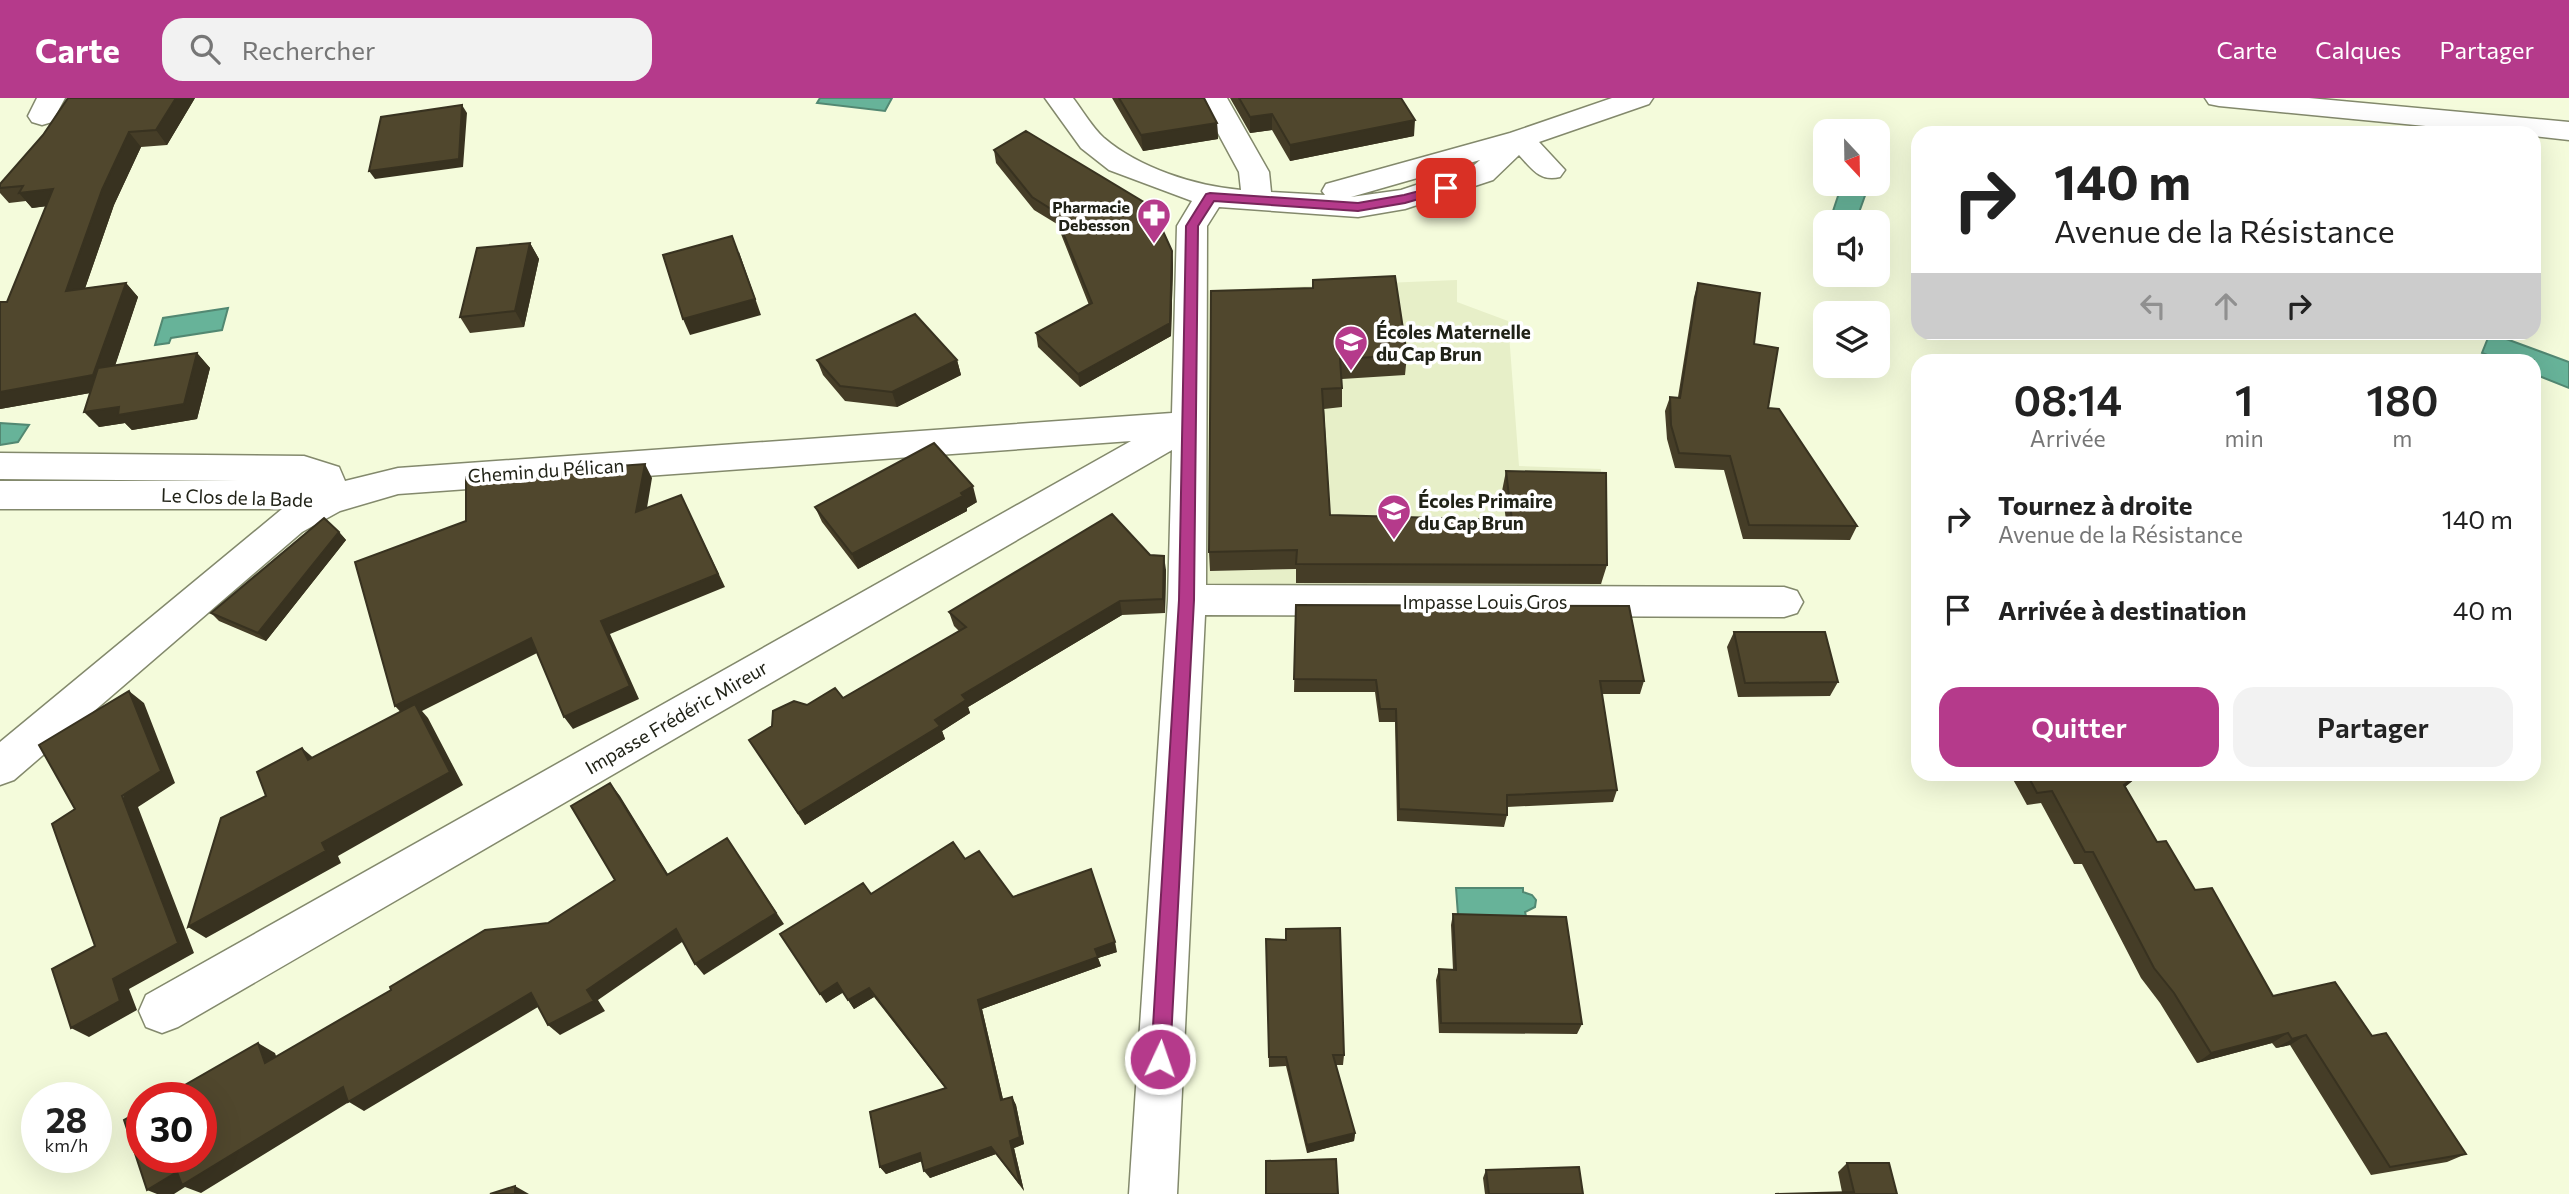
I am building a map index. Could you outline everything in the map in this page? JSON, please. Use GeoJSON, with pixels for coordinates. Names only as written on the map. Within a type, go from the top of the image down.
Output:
{"type":"FeatureCollection","features":[{"type":"Feature","properties":{"kind":"street"},"geometry":{"type":"LineString","coordinates":[[1059,98],[1080,130],[1103,154],[1138,173],[1210,197],[1373,206],[1446,188],[1485,171],[1520,139],[1639,98]]}},
{"type":"Feature","properties":{"kind":"street"},"geometry":{"type":"LineString","coordinates":[[1213,98],[1254,172],[1257,201]]}},
{"type":"Feature","properties":{"kind":"street"},"geometry":{"type":"LineString","coordinates":[[2219,98],[2516,126]]}},
{"type":"Feature","properties":{"kind":"street"},"geometry":{"type":"LineString","coordinates":[[2541,128],[2569,131]]}},
{"type":"Feature","properties":{"kind":"street"},"geometry":{"type":"LineString","coordinates":[[1520,139],[1550,170]]}},
{"type":"Feature","properties":{"kind":"street"},"geometry":{"type":"LineString","coordinates":[[1153,1194],[1187,600],[1192,226],[1210,197]]}},
{"type":"Feature","properties":{"kind":"street","name":"Chemin du Pélican"},"geometry":{"type":"LineString","coordinates":[[0,767],[289,522],[330,500],[398,481],[1190,424]]}},
{"type":"Feature","properties":{"kind":"street","name":"Impasse Frédéric Mireur"},"geometry":{"type":"LineString","coordinates":[[162,1011],[1190,424]]}},
{"type":"Feature","properties":{"kind":"street","name":"Le Clos de la Bade"},"geometry":{"type":"LineString","coordinates":[[0,466],[304,468],[327,476],[330,500],[287,495],[0,495]]}},
{"type":"Feature","properties":{"kind":"street","name":"Impasse Louis Gros"},"geometry":{"type":"LineString","coordinates":[[1187,600],[1784,602]]}},
{"type":"Feature","properties":{"kind":"shaded area"},"geometry":{"type":"Polygon","coordinates":[[[820,98],[892,98],[885,111],[817,103],[820,98]]]}},
{"type":"Feature","properties":{"kind":"shaded area"},"geometry":{"type":"Polygon","coordinates":[[[1838,196],[1865,196],[1860,210],[1833,210],[1838,196]]]}},
{"type":"Feature","properties":{"kind":"shaded area"},"geometry":{"type":"Polygon","coordinates":[[[1457,280],[1457,302],[1508,321],[1519,466],[1601,469],[1602,599],[1186,590],[1191,291],[1457,280]]]}},
{"type":"Feature","properties":{"kind":"shaded area"},"geometry":{"type":"Polygon","coordinates":[[[228,308],[222,330],[171,338],[169,343],[155,345],[163,318],[228,308]]]}},
{"type":"Feature","properties":{"kind":"shaded area"},"geometry":{"type":"Polygon","coordinates":[[[2487,340],[2509,340],[2569,362],[2569,388],[2541,377],[2541,354],[2482,353],[2487,340]]]}},
{"type":"Feature","properties":{"kind":"shaded area"},"geometry":{"type":"Polygon","coordinates":[[[0,423],[29,425],[18,442],[0,445],[0,423]]]}},
{"type":"Feature","properties":{"kind":"shaded area"},"geometry":{"type":"Polygon","coordinates":[[[1456,888],[1523,888],[1523,892],[1532,895],[1536,900],[1535,907],[1525,912],[1526,916],[1458,915],[1456,888]]]}},
{"type":"Feature","properties":{"kind":"building"},"geometry":{"type":"Polygon","coordinates":[[[68,98],[176,98],[156,130],[129,132],[102,190],[66,291],[126,283],[93,375],[0,392],[0,302],[7,302],[53,189],[19,193],[23,186],[0,188],[0,184],[43,135],[68,98]]]}},
{"type":"Feature","properties":{"kind":"building"},"geometry":{"type":"Polygon","coordinates":[[[1119,98],[1204,98],[1217,123],[1141,135],[1119,98]]]}},
{"type":"Feature","properties":{"kind":"building"},"geometry":{"type":"Polygon","coordinates":[[[1239,98],[1401,98],[1415,120],[1290,145],[1272,114],[1250,117],[1239,98]]]}},
{"type":"Feature","properties":{"kind":"building"},"geometry":{"type":"Polygon","coordinates":[[[462,105],[459,159],[369,171],[381,117],[462,105]]]}},
{"type":"Feature","properties":{"kind":"building"},"geometry":{"type":"Polygon","coordinates":[[[1026,131],[1152,207],[1172,251],[1170,323],[1078,374],[1036,333],[1092,303],[1054,211],[1032,197],[994,150],[1026,131]]]}},
{"type":"Feature","properties":{"kind":"building"},"geometry":{"type":"Polygon","coordinates":[[[732,236],[755,299],[683,319],[663,255],[732,236]]]}},
{"type":"Feature","properties":{"kind":"building"},"geometry":{"type":"Polygon","coordinates":[[[530,243],[515,311],[460,317],[477,248],[530,243]]]}},
{"type":"Feature","properties":{"kind":"building"},"geometry":{"type":"Polygon","coordinates":[[[1395,276],[1407,355],[1340,359],[1342,388],[1322,389],[1330,515],[1512,520],[1506,471],[1606,473],[1607,565],[1296,564],[1297,550],[1209,552],[1211,291],[1313,288],[1313,280],[1395,276]]]}},
{"type":"Feature","properties":{"kind":"building"},"geometry":{"type":"Polygon","coordinates":[[[1698,283],[1760,293],[1754,344],[1778,348],[1768,408],[1779,409],[1857,526],[1749,525],[1730,456],[1679,453],[1671,425],[1670,397],[1680,398],[1698,283]]]}},
{"type":"Feature","properties":{"kind":"building"},"geometry":{"type":"Polygon","coordinates":[[[915,314],[957,360],[892,392],[840,386],[817,360],[915,314]]]}},
{"type":"Feature","properties":{"kind":"building"},"geometry":{"type":"Polygon","coordinates":[[[197,353],[184,404],[118,415],[119,407],[84,412],[98,368],[197,353]]]}},
{"type":"Feature","properties":{"kind":"building"},"geometry":{"type":"Polygon","coordinates":[[[934,443],[973,486],[961,493],[963,496],[852,554],[815,507],[934,443]]]}},
{"type":"Feature","properties":{"kind":"building"},"geometry":{"type":"Polygon","coordinates":[[[645,464],[636,512],[681,495],[718,574],[601,621],[630,686],[564,717],[531,638],[395,706],[355,562],[466,521],[466,477],[645,464]]]}},
{"type":"Feature","properties":{"kind":"building"},"geometry":{"type":"Polygon","coordinates":[[[1112,514],[1150,555],[1164,556],[1163,599],[1120,601],[962,695],[966,700],[935,720],[940,726],[798,813],[749,740],[772,726],[773,711],[794,701],[807,705],[835,688],[843,698],[966,627],[949,612],[1112,514]]]}},
{"type":"Feature","properties":{"kind":"building"},"geometry":{"type":"Polygon","coordinates":[[[324,518],[339,532],[258,633],[211,613],[324,518]]]}},
{"type":"Feature","properties":{"kind":"building"},"geometry":{"type":"Polygon","coordinates":[[[1296,605],[1629,606],[1644,681],[1600,681],[1617,790],[1507,795],[1507,815],[1399,809],[1396,709],[1380,709],[1376,680],[1294,679],[1296,605]]]}},
{"type":"Feature","properties":{"kind":"building"},"geometry":{"type":"Polygon","coordinates":[[[1734,632],[1825,632],[1838,682],[1745,683],[1734,632]]]}},
{"type":"Feature","properties":{"kind":"building"},"geometry":{"type":"Polygon","coordinates":[[[129,691],[161,771],[122,796],[178,943],[113,979],[120,1001],[71,1028],[52,969],[95,946],[52,824],[75,809],[39,745],[129,691]]]}},
{"type":"Feature","properties":{"kind":"building"},"geometry":{"type":"Polygon","coordinates":[[[415,704],[450,772],[322,843],[326,851],[188,927],[221,818],[266,796],[257,772],[302,748],[308,760],[415,704]]]}},
{"type":"Feature","properties":{"kind":"building"},"geometry":{"type":"Polygon","coordinates":[[[2031,781],[2129,781],[2124,785],[2157,842],[2166,841],[2195,890],[2212,888],[2273,996],[2335,982],[2372,1036],[2386,1033],[2466,1154],[2390,1167],[2306,1035],[2292,1039],[2288,1033],[2211,1053],[2174,993],[2154,968],[2093,852],[2085,852],[2052,791],[2037,793],[2031,781]]]}},
{"type":"Feature","properties":{"kind":"building"},"geometry":{"type":"Polygon","coordinates":[[[610,783],[667,875],[727,838],[776,913],[695,964],[676,929],[587,990],[594,1001],[548,1025],[531,993],[348,1102],[343,1087],[217,1164],[217,1082],[190,1082],[258,1043],[265,1063],[391,990],[390,987],[485,930],[548,923],[615,880],[571,806],[610,783]]]}},
{"type":"Feature","properties":{"kind":"building"},"geometry":{"type":"Polygon","coordinates":[[[953,842],[965,859],[979,851],[1013,897],[1091,869],[1115,942],[1095,949],[1098,957],[978,1000],[1001,1100],[1012,1097],[1020,1137],[1010,1141],[1020,1184],[991,1147],[924,1171],[920,1153],[880,1167],[870,1112],[946,1088],[869,988],[848,1000],[837,983],[820,994],[780,934],[863,883],[871,894],[953,842]]]}},
{"type":"Feature","properties":{"kind":"building"},"geometry":{"type":"Polygon","coordinates":[[[1453,914],[1566,917],[1582,1024],[1441,1023],[1439,969],[1456,970],[1453,914]]]}},
{"type":"Feature","properties":{"kind":"building"},"geometry":{"type":"Polygon","coordinates":[[[1340,928],[1344,1055],[1333,1055],[1355,1133],[1307,1145],[1286,1057],[1269,1057],[1266,939],[1286,940],[1286,929],[1340,928]]]}},
{"type":"Feature","properties":{"kind":"building"},"geometry":{"type":"Polygon","coordinates":[[[1336,1159],[1338,1194],[1266,1194],[1266,1161],[1336,1159]]]}},
{"type":"Feature","properties":{"kind":"building"},"geometry":{"type":"Polygon","coordinates":[[[1847,1163],[1889,1163],[1897,1194],[1775,1194],[1854,1192],[1847,1163]]]}},
{"type":"Feature","properties":{"kind":"building"},"geometry":{"type":"Polygon","coordinates":[[[1579,1167],[1583,1194],[1489,1194],[1486,1170],[1579,1167]]]}},
{"type":"Feature","properties":{"kind":"building"},"geometry":{"type":"Polygon","coordinates":[[[141,1173],[175,1173],[147,1190],[141,1173]]]}},
{"type":"Feature","properties":{"kind":"building"},"geometry":{"type":"Polygon","coordinates":[[[177,1173],[202,1173],[182,1185],[177,1173]]]}},
{"type":"Feature","properties":{"kind":"building"},"geometry":{"type":"Polygon","coordinates":[[[515,1186],[515,1194],[490,1194],[515,1186]]]}},
{"type":"Feature","properties":{"kind":"place","name":"Pharmacie Debesson"},"geometry":{"type":"Point","coordinates":[1154,245]}},
{"type":"Feature","properties":{"kind":"place","name":"Écoles Maternelle du Cap Brun"},"geometry":{"type":"Point","coordinates":[1351,372]}},
{"type":"Feature","properties":{"kind":"place","name":"Écoles Primaire du Cap Brun"},"geometry":{"type":"Point","coordinates":[1394,541]}},
{"type":"Feature","properties":{"kind":"route"},"geometry":{"type":"LineString","coordinates":[[1160,1059],[1187,600],[1192,226],[1210,197],[1358,207],[1373,206],[1446,188]]}}]}
